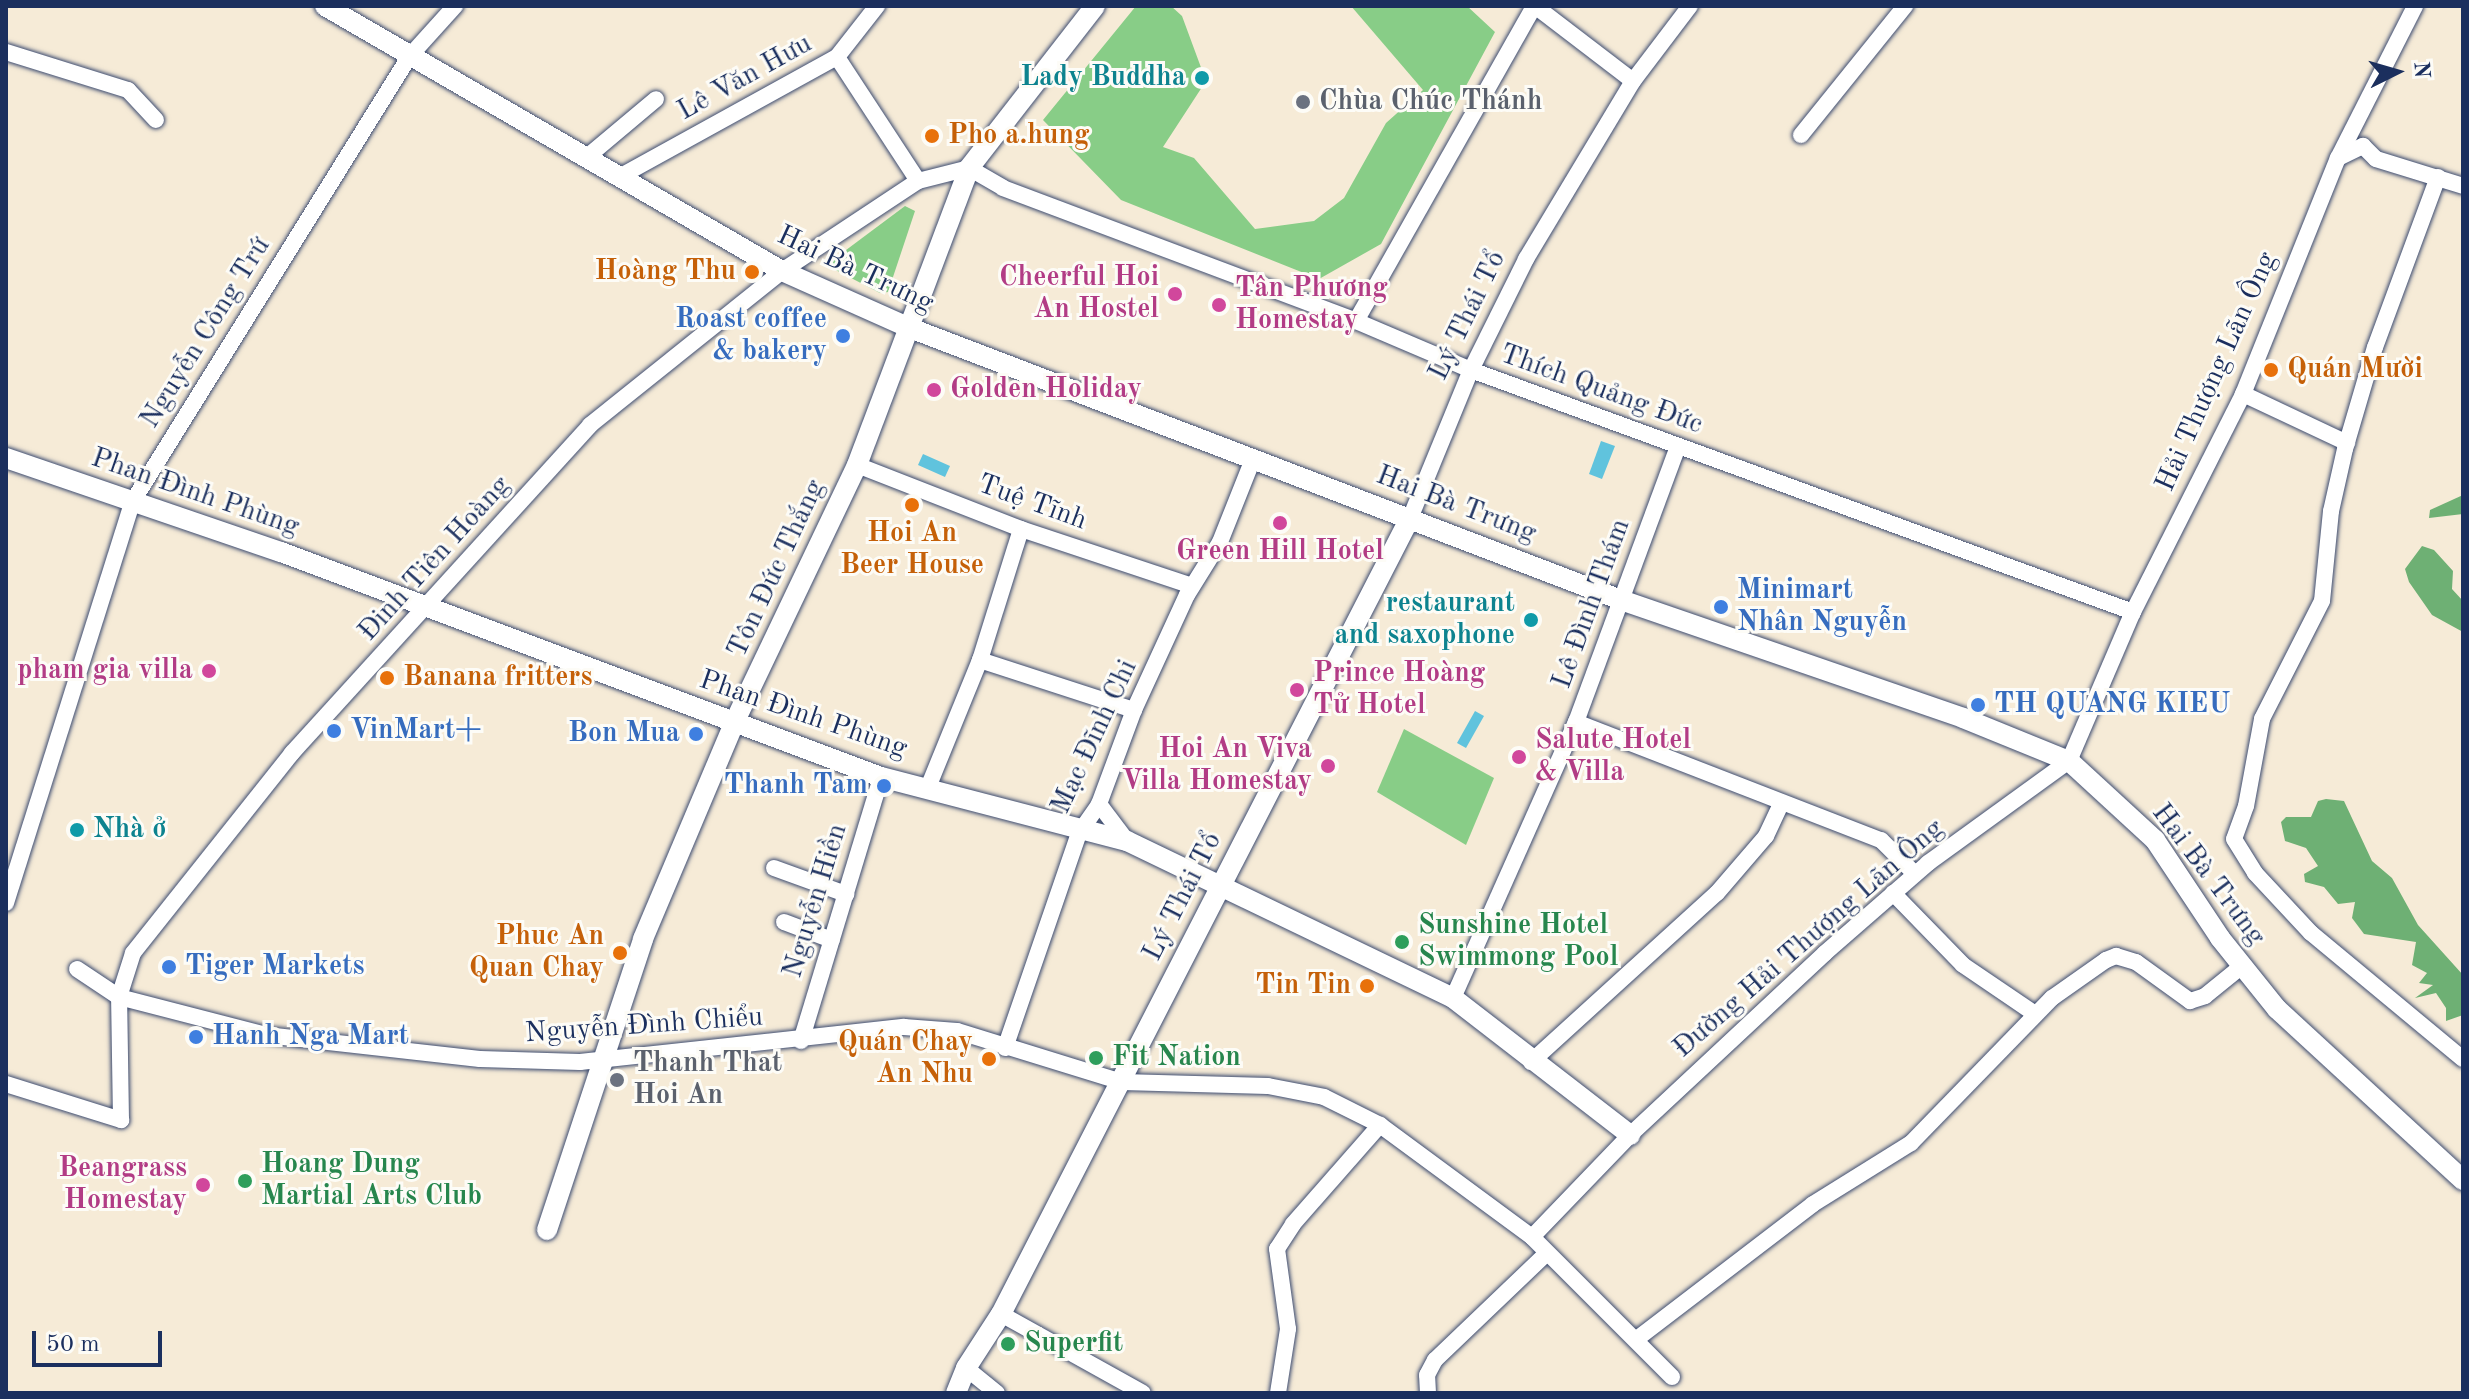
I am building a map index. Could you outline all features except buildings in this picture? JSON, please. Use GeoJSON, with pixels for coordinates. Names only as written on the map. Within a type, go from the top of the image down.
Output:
{"type":"FeatureCollection","features":[{"type":"Feature","properties":{"kind":"street","name":"Hai Bà Trưng"},"geometry":{"type":"LineString","coordinates":[[325,6],[782,271],[910,328],[1411,516],[1621,600],[1963,718],[2069,761],[2155,840],[2242,966],[2277,1009],[2463,1180]]}},
{"type":"Feature","properties":{"kind":"street","name":"Nguyễn Công Trứ"},"geometry":{"type":"LineString","coordinates":[[6,903],[8,882],[133,501],[409,57],[455,6]]}},
{"type":"Feature","properties":{"kind":"street","name":"Lê Văn Hưu"},"geometry":{"type":"LineString","coordinates":[[621,176],[837,57],[877,6]]}},
{"type":"Feature","properties":{"kind":"street","name":"Tôn Đức Thắng"},"geometry":{"type":"LineString","coordinates":[[547,1230],[606,1059],[643,939],[735,721],[857,465],[969,168],[1095,6]]}},
{"type":"Feature","properties":{"kind":"street"},"geometry":{"type":"LineString","coordinates":[[1356,321],[1534,6],[1633,81]]}},
{"type":"Feature","properties":{"kind":"street","name":"Lý Thái Tổ"},"geometry":{"type":"LineString","coordinates":[[956,1393],[966,1368],[1001,1314],[1122,1082],[1221,882],[1411,516],[1471,370],[1526,259],[1633,81],[1690,6]]}},
{"type":"Feature","properties":{"kind":"street"},"geometry":{"type":"LineString","coordinates":[[1801,135],[1905,6]]}},
{"type":"Feature","properties":{"kind":"street","name":"Hải Thượng Lãn Ông"},"geometry":{"type":"LineString","coordinates":[[2069,761],[2133,612],[2243,394],[2338,158],[2415,6]]}},
{"type":"Feature","properties":{"kind":"street"},"geometry":{"type":"LineString","coordinates":[[6,52],[128,90],[156,120]]}},
{"type":"Feature","properties":{"kind":"street"},"geometry":{"type":"LineString","coordinates":[[837,57],[918,181]]}},
{"type":"Feature","properties":{"kind":"street","name":"Lê Văn Hưu"},"geometry":{"type":"LineString","coordinates":[[587,157],[656,99]]}},
{"type":"Feature","properties":{"kind":"street"},"geometry":{"type":"LineString","coordinates":[[2338,158],[2363,146],[2376,159],[2463,186]]}},
{"type":"Feature","properties":{"kind":"street","name":"Đinh Tiên Hoàng"},"geometry":{"type":"LineString","coordinates":[[6,1084],[121,1120],[119,997],[133,953],[292,753],[427,611],[590,425],[782,271],[918,181],[969,168]]}},
{"type":"Feature","properties":{"kind":"street","name":"Thích Quảng Đức"},"geometry":{"type":"LineString","coordinates":[[969,168],[1003,188],[1356,321],[1471,370],[2133,612]]}},
{"type":"Feature","properties":{"kind":"street"},"geometry":{"type":"LineString","coordinates":[[2438,177],[2375,347],[2347,443],[2331,511],[2322,601],[2262,719],[2246,806],[2234,839],[2255,873],[2311,933],[2463,1059]]}},
{"type":"Feature","properties":{"kind":"street"},"geometry":{"type":"LineString","coordinates":[[2243,394],[2347,443]]}},
{"type":"Feature","properties":{"kind":"street","name":"Lê Đình Thám"},"geometry":{"type":"LineString","coordinates":[[1453,998],[1576,722],[1678,446]]}},
{"type":"Feature","properties":{"kind":"street","name":"Phan Đình Phùng"},"geometry":{"type":"LineString","coordinates":[[6,458],[281,552],[427,611],[735,721],[881,777],[929,785],[1079,833],[1127,841],[1221,882],[1453,998],[1531,1062],[1630,1135]]}},
{"type":"Feature","properties":{"kind":"street","name":"Mạc Đĩnh Chi"},"geometry":{"type":"LineString","coordinates":[[1005,1048],[1079,833],[1099,804],[1134,710],[1192,586],[1220,542],[1253,459]]}},
{"type":"Feature","properties":{"kind":"street","name":"Tuệ Tĩnh"},"geometry":{"type":"LineString","coordinates":[[857,465],[1021,529],[1192,586]]}},
{"type":"Feature","properties":{"kind":"street"},"geometry":{"type":"LineString","coordinates":[[929,785],[980,660],[1021,529]]}},
{"type":"Feature","properties":{"kind":"street"},"geometry":{"type":"LineString","coordinates":[[980,660],[1134,710]]}},
{"type":"Feature","properties":{"kind":"street"},"geometry":{"type":"LineString","coordinates":[[1576,722],[1781,804],[1881,840],[1915,874]]}},
{"type":"Feature","properties":{"kind":"street","name":"Đường Hải Thượng Lãn Ông"},"geometry":{"type":"LineString","coordinates":[[1532,1237],[1630,1135],[1893,893],[2069,761]]}},
{"type":"Feature","properties":{"kind":"street","name":"Nguyễn Hiền"},"geometry":{"type":"LineString","coordinates":[[801,1041],[881,777]]}},
{"type":"Feature","properties":{"kind":"street"},"geometry":{"type":"LineString","coordinates":[[1099,804],[1127,841]]}},
{"type":"Feature","properties":{"kind":"street"},"geometry":{"type":"LineString","coordinates":[[1531,1062],[1717,893],[1766,836],[1781,804]]}},
{"type":"Feature","properties":{"kind":"street"},"geometry":{"type":"LineString","coordinates":[[774,868],[846,894]]}},
{"type":"Feature","properties":{"kind":"street"},"geometry":{"type":"LineString","coordinates":[[1893,893],[1963,965],[2035,1014]]}},
{"type":"Feature","properties":{"kind":"street"},"geometry":{"type":"LineString","coordinates":[[784,922],[832,940]]}},
{"type":"Feature","properties":{"kind":"street"},"geometry":{"type":"LineString","coordinates":[[1638,1338],[1813,1204],[1911,1143],[2035,1014],[2116,956],[2136,962],[2190,1001],[2205,996],[2242,966]]}},
{"type":"Feature","properties":{"kind":"street","name":"Nguyễn Đình Chiểu"},"geometry":{"type":"LineString","coordinates":[[77,969],[119,997],[266,1035],[480,1059],[606,1059],[801,1041],[904,1027],[957,1031],[1122,1082]]}},
{"type":"Feature","properties":{"kind":"street"},"geometry":{"type":"LineString","coordinates":[[1122,1082],[1268,1086],[1324,1097],[1380,1125],[1532,1237],[1546,1254],[1638,1338],[1672,1377]]}},
{"type":"Feature","properties":{"kind":"street"},"geometry":{"type":"LineString","coordinates":[[1278,1393],[1288,1329],[1277,1249],[1293,1224],[1380,1125]]}},
{"type":"Feature","properties":{"kind":"street"},"geometry":{"type":"LineString","coordinates":[[1428,1393],[1427,1375],[1435,1360],[1546,1254]]}},
{"type":"Feature","properties":{"kind":"street"},"geometry":{"type":"LineString","coordinates":[[1001,1314],[1143,1393]]}},
{"type":"Feature","properties":{"kind":"street"},"geometry":{"type":"LineString","coordinates":[[966,1368],[997,1393]]}},
{"type":"Feature","properties":{"kind":"green space"},"geometry":{"type":"Polygon","coordinates":[[[1136,6],[1171,6],[1182,16],[1206,81],[1163,147],[1194,158],[1255,229],[1314,221],[1344,198],[1386,123],[1423,90],[1351,6],[1467,6],[1495,32],[1381,244],[1319,279],[1121,200],[1043,120],[1136,6]]]}},
{"type":"Feature","properties":{"kind":"green space"},"geometry":{"type":"Polygon","coordinates":[[[905,206],[915,211],[888,292],[880,293],[826,265],[905,206]]]}},
{"type":"Feature","properties":{"kind":"green space"},"geometry":{"type":"Polygon","coordinates":[[[2463,495],[2463,514],[2429,518],[2430,510],[2463,495]]]}},
{"type":"Feature","properties":{"kind":"green space"},"geometry":{"type":"Polygon","coordinates":[[[2422,546],[2434,550],[2453,571],[2452,589],[2463,601],[2463,632],[2432,615],[2409,582],[2405,569],[2422,546]]]}},
{"type":"Feature","properties":{"kind":"green space"},"geometry":{"type":"Polygon","coordinates":[[[1404,729],[1494,778],[1466,845],[1377,792],[1404,729]]]}},
{"type":"Feature","properties":{"kind":"green space"},"geometry":{"type":"Polygon","coordinates":[[[2318,801],[2344,801],[2372,861],[2392,878],[2418,925],[2463,975],[2463,1015],[2446,1021],[2446,1008],[2436,993],[2415,998],[2433,985],[2419,983],[2427,973],[2412,965],[2416,942],[2364,934],[2352,918],[2355,902],[2338,904],[2324,887],[2305,882],[2304,874],[2318,866],[2306,848],[2285,841],[2281,822],[2286,817],[2311,817],[2318,801]]]}},
{"type":"Feature","properties":{"kind":"water"},"geometry":{"type":"Polygon","coordinates":[[[1601,441],[1615,446],[1602,479],[1589,474],[1601,441]]]}},
{"type":"Feature","properties":{"kind":"water"},"geometry":{"type":"Polygon","coordinates":[[[923,454],[950,466],[945,477],[918,465],[923,454]]]}},
{"type":"Feature","properties":{"kind":"water"},"geometry":{"type":"Polygon","coordinates":[[[1475,711],[1484,716],[1466,748],[1457,743],[1475,711]]]}},
{"type":"Feature","properties":{"kind":"place","name":"Lady Buddha"},"geometry":{"type":"Point","coordinates":[1202,78]}},
{"type":"Feature","properties":{"kind":"place","name":"Chùa Chúc Thánh"},"geometry":{"type":"Point","coordinates":[1303,102]}},
{"type":"Feature","properties":{"kind":"place","name":"Pho a.hung"},"geometry":{"type":"Point","coordinates":[932,136]}},
{"type":"Feature","properties":{"kind":"place","name":"Hoàng Thu"},"geometry":{"type":"Point","coordinates":[752,272]}},
{"type":"Feature","properties":{"kind":"place","name":"Cheerful Hoi An Hostel"},"geometry":{"type":"Point","coordinates":[1175,294]}},
{"type":"Feature","properties":{"kind":"place","name":"Tân Phương Homestay"},"geometry":{"type":"Point","coordinates":[1219,305]}},
{"type":"Feature","properties":{"kind":"place","name":"Roast coffee & bakery"},"geometry":{"type":"Point","coordinates":[843,336]}},
{"type":"Feature","properties":{"kind":"place","name":"Quán Mười"},"geometry":{"type":"Point","coordinates":[2271,370]}},
{"type":"Feature","properties":{"kind":"place","name":"Golden Holiday"},"geometry":{"type":"Point","coordinates":[934,390]}},
{"type":"Feature","properties":{"kind":"place","name":"Hoi An Beer House"},"geometry":{"type":"Point","coordinates":[912,505]}},
{"type":"Feature","properties":{"kind":"place","name":"Green Hill Hotel"},"geometry":{"type":"Point","coordinates":[1280,523]}},
{"type":"Feature","properties":{"kind":"place","name":"Minimart Nhân Nguyễn"},"geometry":{"type":"Point","coordinates":[1721,607]}},
{"type":"Feature","properties":{"kind":"place","name":"restaurant and saxophone"},"geometry":{"type":"Point","coordinates":[1531,620]}},
{"type":"Feature","properties":{"kind":"place","name":"pham gia villa"},"geometry":{"type":"Point","coordinates":[209,671]}},
{"type":"Feature","properties":{"kind":"place","name":"Banana fritters"},"geometry":{"type":"Point","coordinates":[387,678]}},
{"type":"Feature","properties":{"kind":"place","name":"Prince Hoàng Tử Hotel"},"geometry":{"type":"Point","coordinates":[1297,690]}},
{"type":"Feature","properties":{"kind":"place","name":"TH QUANG KIEU"},"geometry":{"type":"Point","coordinates":[1978,705]}},
{"type":"Feature","properties":{"kind":"place","name":"VinMart+"},"geometry":{"type":"Point","coordinates":[334,731]}},
{"type":"Feature","properties":{"kind":"place","name":"Bon Mua"},"geometry":{"type":"Point","coordinates":[696,734]}},
{"type":"Feature","properties":{"kind":"place","name":"Salute Hotel & Villa"},"geometry":{"type":"Point","coordinates":[1519,757]}},
{"type":"Feature","properties":{"kind":"place","name":"Hoi An Viva Villa Homestay"},"geometry":{"type":"Point","coordinates":[1328,766]}},
{"type":"Feature","properties":{"kind":"place","name":"Thanh Tam"},"geometry":{"type":"Point","coordinates":[884,786]}},
{"type":"Feature","properties":{"kind":"place","name":"Nhà ở"},"geometry":{"type":"Point","coordinates":[77,830]}},
{"type":"Feature","properties":{"kind":"place","name":"Sunshine Hotel Swimmong Pool"},"geometry":{"type":"Point","coordinates":[1402,942]}},
{"type":"Feature","properties":{"kind":"place","name":"Phuc An Quan Chay"},"geometry":{"type":"Point","coordinates":[620,953]}},
{"type":"Feature","properties":{"kind":"place","name":"Tiger Markets"},"geometry":{"type":"Point","coordinates":[169,967]}},
{"type":"Feature","properties":{"kind":"place","name":"Tin Tin"},"geometry":{"type":"Point","coordinates":[1367,986]}},
{"type":"Feature","properties":{"kind":"place","name":"Hanh Nga Mart"},"geometry":{"type":"Point","coordinates":[196,1037]}},
{"type":"Feature","properties":{"kind":"place","name":"Fit Nation"},"geometry":{"type":"Point","coordinates":[1096,1058]}},
{"type":"Feature","properties":{"kind":"place","name":"Quán Chay An Nhu"},"geometry":{"type":"Point","coordinates":[989,1059]}},
{"type":"Feature","properties":{"kind":"place","name":"Thanh That Hoi An"},"geometry":{"type":"Point","coordinates":[617,1080]}},
{"type":"Feature","properties":{"kind":"place","name":"Hoang Dung Martial Arts Club"},"geometry":{"type":"Point","coordinates":[245,1181]}},
{"type":"Feature","properties":{"kind":"place","name":"Beangrass Homestay"},"geometry":{"type":"Point","coordinates":[203,1185]}},
{"type":"Feature","properties":{"kind":"place","name":"Superfit"},"geometry":{"type":"Point","coordinates":[1008,1344]}}]}
